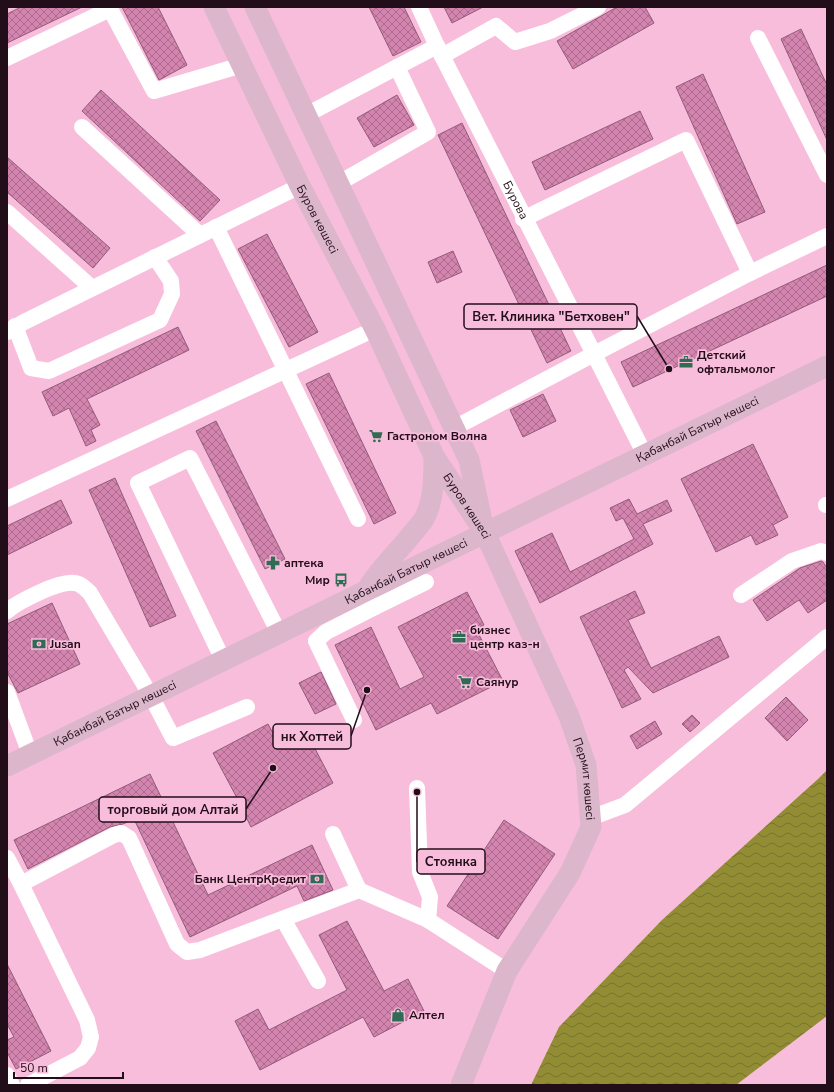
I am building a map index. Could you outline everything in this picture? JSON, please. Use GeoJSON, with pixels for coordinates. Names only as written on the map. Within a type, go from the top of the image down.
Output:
{"type":"FeatureCollection","features":[{"type":"Feature","properties":{"kind":"main road","name":"Буров көшесі"},"geometry":{"type":"LineString","coordinates":[[214,7],[300,186],[375,329],[434,456],[485,533]]}},
{"type":"Feature","properties":{"kind":"main road","name":"Буров көшесі"},"geometry":{"type":"LineString","coordinates":[[255,7],[469,460],[485,533]]}},
{"type":"Feature","properties":{"kind":"main road","name":"Қабанбай Батыр көшесі"},"geometry":{"type":"LineString","coordinates":[[7,766],[279,633],[371,599],[485,533],[827,366]]}},
{"type":"Feature","properties":{"kind":"main road"},"geometry":{"type":"LineString","coordinates":[[371,599],[376,575],[397,553],[424,519],[430,502],[434,480],[434,456]]}},
{"type":"Feature","properties":{"kind":"main road","name":"Пермит көшесі"},"geometry":{"type":"LineString","coordinates":[[461,1085],[508,971],[570,873],[591,827],[586,765],[569,716],[485,533]]}},
{"type":"Feature","properties":{"kind":"street","name":"Бурова"},"geometry":{"type":"LineString","coordinates":[[419,7],[524,218],[645,455]]}},
{"type":"Feature","properties":{"kind":"street"},"geometry":{"type":"LineString","coordinates":[[306,115],[397,67],[440,51],[496,26],[514,42],[550,31],[598,7]]}},
{"type":"Feature","properties":{"kind":"street"},"geometry":{"type":"LineString","coordinates":[[7,58],[109,8],[154,91],[242,65]]}},
{"type":"Feature","properties":{"kind":"street"},"geometry":{"type":"LineString","coordinates":[[758,38],[827,175]]}},
{"type":"Feature","properties":{"kind":"street"},"geometry":{"type":"LineString","coordinates":[[339,183],[428,132],[397,67]]}},
{"type":"Feature","properties":{"kind":"street"},"geometry":{"type":"LineString","coordinates":[[82,128],[200,234]]}},
{"type":"Feature","properties":{"kind":"street"},"geometry":{"type":"LineString","coordinates":[[524,218],[686,140],[750,273]]}},
{"type":"Feature","properties":{"kind":"street"},"geometry":{"type":"LineString","coordinates":[[155,257],[171,281],[172,294],[160,320],[49,371],[31,368],[11,329],[200,234],[300,186]]}},
{"type":"Feature","properties":{"kind":"street"},"geometry":{"type":"LineString","coordinates":[[7,212],[92,288]]}},
{"type":"Feature","properties":{"kind":"street"},"geometry":{"type":"LineString","coordinates":[[216,227],[358,519]]}},
{"type":"Feature","properties":{"kind":"street"},"geometry":{"type":"LineString","coordinates":[[454,428],[750,273],[827,236]]}},
{"type":"Feature","properties":{"kind":"street"},"geometry":{"type":"LineString","coordinates":[[7,499],[375,329]]}},
{"type":"Feature","properties":{"kind":"street"},"geometry":{"type":"LineString","coordinates":[[223,660],[138,484],[190,458],[279,633]]}},
{"type":"Feature","properties":{"kind":"street"},"geometry":{"type":"LineString","coordinates":[[741,595],[792,561],[821,551],[827,553]]}},
{"type":"Feature","properties":{"kind":"street"},"geometry":{"type":"LineString","coordinates":[[354,720],[316,641],[371,599],[426,582]]}},
{"type":"Feature","properties":{"kind":"street"},"geometry":{"type":"LineString","coordinates":[[7,610],[55,586],[74,583],[80,585],[90,593],[151,696],[172,738],[248,707]]}},
{"type":"Feature","properties":{"kind":"street"},"geometry":{"type":"LineString","coordinates":[[590,818],[625,805],[827,637]]}},
{"type":"Feature","properties":{"kind":"street"},"geometry":{"type":"LineString","coordinates":[[7,692],[30,754]]}},
{"type":"Feature","properties":{"kind":"street"},"geometry":{"type":"LineString","coordinates":[[417,788],[420,872],[430,897],[428,920]]}},
{"type":"Feature","properties":{"kind":"street"},"geometry":{"type":"LineString","coordinates":[[21,884],[114,835],[121,833],[129,838],[176,944],[187,952],[200,950],[359,890]]}},
{"type":"Feature","properties":{"kind":"street"},"geometry":{"type":"LineString","coordinates":[[333,834],[359,890],[428,920],[508,971]]}},
{"type":"Feature","properties":{"kind":"street"},"geometry":{"type":"LineString","coordinates":[[7,858],[88,1020],[91,1037],[88,1048],[80,1058],[30,1084]]}},
{"type":"Feature","properties":{"kind":"street"},"geometry":{"type":"LineString","coordinates":[[283,919],[318,981]]}},
{"type":"Feature","properties":{"kind":"street"},"geometry":{"type":"LineString","coordinates":[[7,1075],[12,1085]]}},
{"type":"Feature","properties":{"kind":"water"},"geometry":{"type":"Polygon","coordinates":[[[827,770],[827,1016],[736,1085],[531,1085],[559,1027],[662,920],[827,770]]]}},
{"type":"Feature","properties":{"kind":"building"},"geometry":{"type":"Polygon","coordinates":[[[21,7],[82,7],[7,43],[7,14],[21,7]]]}},
{"type":"Feature","properties":{"kind":"building"},"geometry":{"type":"Polygon","coordinates":[[[122,7],[158,7],[187,65],[159,80],[122,7]]]}},
{"type":"Feature","properties":{"kind":"building"},"geometry":{"type":"Polygon","coordinates":[[[369,7],[404,7],[421,42],[393,56],[369,7]]]}},
{"type":"Feature","properties":{"kind":"building"},"geometry":{"type":"Polygon","coordinates":[[[444,7],[483,7],[452,23],[444,7]]]}},
{"type":"Feature","properties":{"kind":"building"},"geometry":{"type":"Polygon","coordinates":[[[617,7],[645,7],[654,23],[573,69],[557,41],[617,7]]]}},
{"type":"Feature","properties":{"kind":"building"},"geometry":{"type":"Polygon","coordinates":[[[801,29],[827,85],[827,140],[781,39],[801,29]]]}},
{"type":"Feature","properties":{"kind":"building"},"geometry":{"type":"Polygon","coordinates":[[[703,74],[765,212],[737,224],[676,87],[703,74]]]}},
{"type":"Feature","properties":{"kind":"building"},"geometry":{"type":"Polygon","coordinates":[[[101,90],[220,200],[200,221],[82,111],[101,90]]]}},
{"type":"Feature","properties":{"kind":"building"},"geometry":{"type":"Polygon","coordinates":[[[397,95],[414,125],[374,147],[357,118],[397,95]]]}},
{"type":"Feature","properties":{"kind":"building"},"geometry":{"type":"Polygon","coordinates":[[[640,111],[653,139],[545,190],[532,162],[640,111]]]}},
{"type":"Feature","properties":{"kind":"building"},"geometry":{"type":"Polygon","coordinates":[[[462,123],[571,351],[547,363],[438,135],[462,123]]]}},
{"type":"Feature","properties":{"kind":"building"},"geometry":{"type":"Polygon","coordinates":[[[7,157],[110,248],[93,268],[7,192],[7,157]]]}},
{"type":"Feature","properties":{"kind":"building"},"geometry":{"type":"Polygon","coordinates":[[[267,234],[318,332],[289,347],[238,249],[267,234]]]}},
{"type":"Feature","properties":{"kind":"building"},"geometry":{"type":"Polygon","coordinates":[[[453,251],[462,272],[437,283],[428,262],[453,251]]]}},
{"type":"Feature","properties":{"kind":"building"},"geometry":{"type":"Polygon","coordinates":[[[827,265],[827,296],[633,387],[621,362],[827,265]]]}},
{"type":"Feature","properties":{"kind":"building"},"geometry":{"type":"Polygon","coordinates":[[[178,327],[189,350],[87,399],[100,425],[91,430],[96,441],[86,446],[69,408],[53,416],[42,392],[178,327]]]}},
{"type":"Feature","properties":{"kind":"building"},"geometry":{"type":"Polygon","coordinates":[[[329,373],[396,513],[374,524],[306,384],[329,373]]]}},
{"type":"Feature","properties":{"kind":"building"},"geometry":{"type":"Polygon","coordinates":[[[543,394],[556,421],[523,437],[510,410],[543,394]]]}},
{"type":"Feature","properties":{"kind":"building"},"geometry":{"type":"Polygon","coordinates":[[[216,421],[285,559],[265,569],[196,431],[216,421]]]}},
{"type":"Feature","properties":{"kind":"building"},"geometry":{"type":"Polygon","coordinates":[[[753,444],[788,517],[773,525],[778,535],[756,545],[751,535],[716,552],[681,479],[753,444]]]}},
{"type":"Feature","properties":{"kind":"building"},"geometry":{"type":"Polygon","coordinates":[[[115,478],[176,616],[150,627],[89,490],[115,478]]]}},
{"type":"Feature","properties":{"kind":"building"},"geometry":{"type":"Polygon","coordinates":[[[629,499],[637,514],[667,500],[672,511],[643,524],[653,544],[540,603],[515,551],[552,533],[570,572],[634,539],[623,518],[616,521],[610,508],[629,499]]]}},
{"type":"Feature","properties":{"kind":"building"},"geometry":{"type":"Polygon","coordinates":[[[61,500],[72,523],[7,555],[7,526],[61,500]]]}},
{"type":"Feature","properties":{"kind":"building"},"geometry":{"type":"Polygon","coordinates":[[[821,561],[827,568],[827,600],[808,613],[799,600],[767,621],[753,600],[800,568],[821,561]]]}},
{"type":"Feature","properties":{"kind":"building"},"geometry":{"type":"Polygon","coordinates":[[[635,591],[645,613],[628,620],[651,668],[719,636],[729,657],[653,693],[628,667],[624,670],[641,699],[622,708],[580,617],[635,591]]]}},
{"type":"Feature","properties":{"kind":"building"},"geometry":{"type":"Polygon","coordinates":[[[467,592],[484,625],[476,629],[503,681],[437,714],[431,703],[376,730],[335,645],[371,627],[400,689],[424,677],[398,627],[467,592]]]}},
{"type":"Feature","properties":{"kind":"building","name":"Jusan"},"geometry":{"type":"Polygon","coordinates":[[[52,603],[80,664],[18,693],[7,672],[7,624],[52,603]]]}},
{"type":"Feature","properties":{"kind":"building"},"geometry":{"type":"Polygon","coordinates":[[[321,672],[336,704],[315,714],[299,683],[321,672]]]}},
{"type":"Feature","properties":{"kind":"building"},"geometry":{"type":"Polygon","coordinates":[[[786,697],[808,720],[787,741],[765,718],[786,697]]]}},
{"type":"Feature","properties":{"kind":"building"},"geometry":{"type":"Polygon","coordinates":[[[692,715],[700,723],[690,732],[682,724],[692,715]]]}},
{"type":"Feature","properties":{"kind":"building"},"geometry":{"type":"Polygon","coordinates":[[[655,721],[662,734],[637,749],[630,736],[655,721]]]}},
{"type":"Feature","properties":{"kind":"building"},"geometry":{"type":"Polygon","coordinates":[[[268,724],[276,739],[301,746],[311,741],[333,783],[251,827],[243,811],[235,815],[229,802],[237,798],[213,753],[268,724]]]}},
{"type":"Feature","properties":{"kind":"building"},"geometry":{"type":"Polygon","coordinates":[[[150,774],[208,895],[312,845],[333,890],[304,901],[297,886],[190,937],[134,819],[123,824],[110,827],[28,869],[14,840],[150,774]]]}},
{"type":"Feature","properties":{"kind":"building"},"geometry":{"type":"Polygon","coordinates":[[[504,820],[555,854],[498,939],[447,906],[504,820]]]}},
{"type":"Feature","properties":{"kind":"building"},"geometry":{"type":"Polygon","coordinates":[[[347,921],[384,991],[408,979],[424,1011],[374,1037],[363,1017],[260,1070],[235,1021],[258,1009],[269,1030],[347,990],[319,935],[347,921]]]}},
{"type":"Feature","properties":{"kind":"building"},"geometry":{"type":"Polygon","coordinates":[[[7,964],[51,1051],[16,1069],[7,1052],[7,1040],[14,1037],[7,1024],[7,964]]]}},
{"type":"Feature","properties":{"kind":"place","name":"Детский офтальмолог"},"geometry":{"type":"Point","coordinates":[686,362]}},
{"type":"Feature","properties":{"kind":"place","name":"Вет. Клиника \"Бетховен\""},"geometry":{"type":"Point","coordinates":[669,369]}},
{"type":"Feature","properties":{"kind":"place","name":"Гастроном Волна"},"geometry":{"type":"Point","coordinates":[376,436]}},
{"type":"Feature","properties":{"kind":"place","name":"аптека"},"geometry":{"type":"Point","coordinates":[273,563]}},
{"type":"Feature","properties":{"kind":"place","name":"Мир"},"geometry":{"type":"Point","coordinates":[341,580]}},
{"type":"Feature","properties":{"kind":"place","name":"бизнес центр каз-н"},"geometry":{"type":"Point","coordinates":[459,637]}},
{"type":"Feature","properties":{"kind":"place","name":"Jusan"},"geometry":{"type":"Point","coordinates":[39,644]}},
{"type":"Feature","properties":{"kind":"place","name":"Саянур"},"geometry":{"type":"Point","coordinates":[465,682]}},
{"type":"Feature","properties":{"kind":"place","name":"нк Хоттей"},"geometry":{"type":"Point","coordinates":[367,690]}},
{"type":"Feature","properties":{"kind":"place","name":"торговый дом Алтай"},"geometry":{"type":"Point","coordinates":[273,768]}},
{"type":"Feature","properties":{"kind":"place","name":"Стоянка"},"geometry":{"type":"Point","coordinates":[417,792]}},
{"type":"Feature","properties":{"kind":"place","name":"Банк ЦентрКредит"},"geometry":{"type":"Point","coordinates":[317,879]}},
{"type":"Feature","properties":{"kind":"place","name":"Алтел"},"geometry":{"type":"Point","coordinates":[398,1015]}}]}
